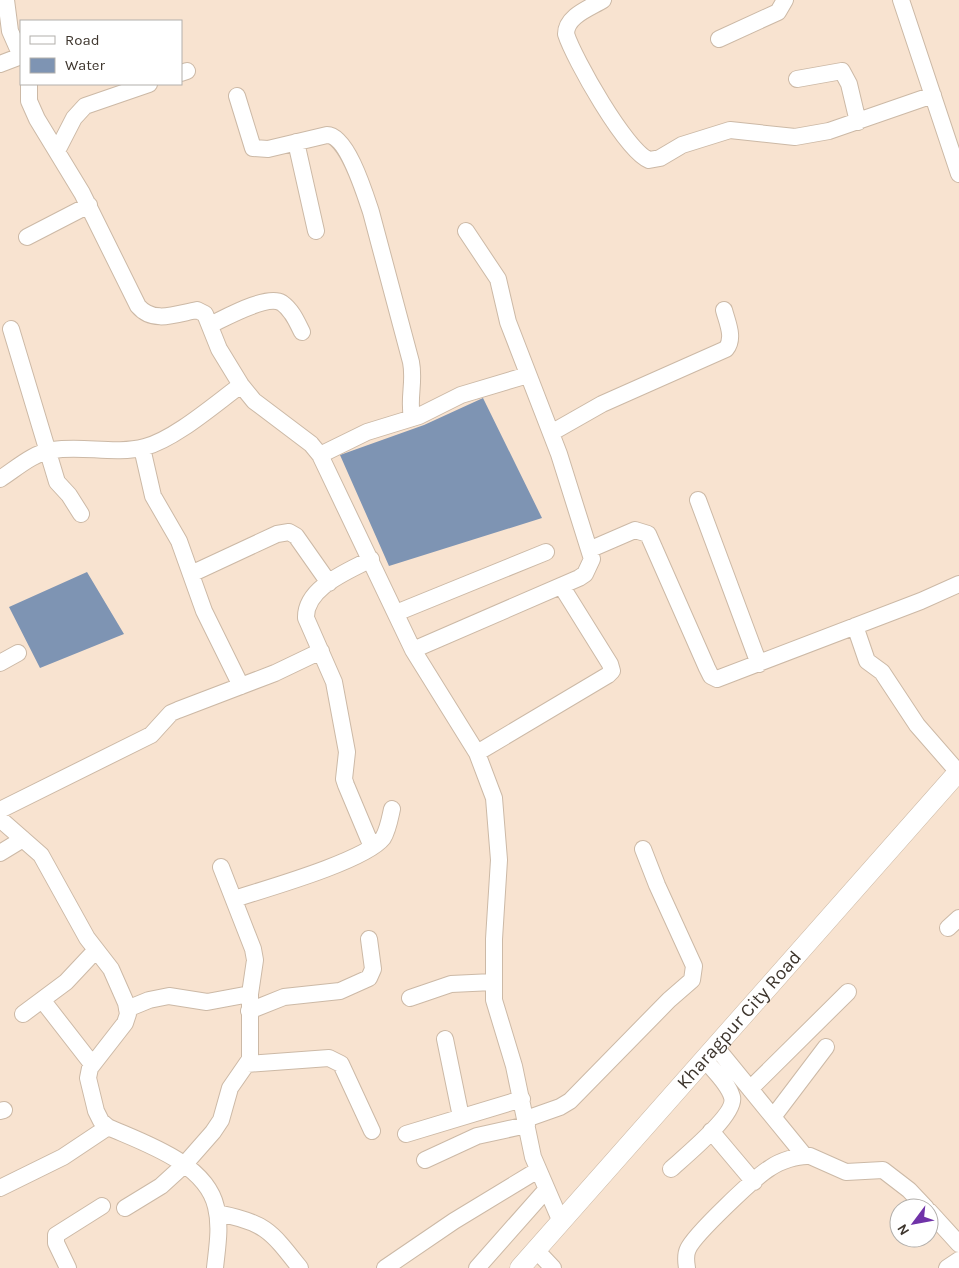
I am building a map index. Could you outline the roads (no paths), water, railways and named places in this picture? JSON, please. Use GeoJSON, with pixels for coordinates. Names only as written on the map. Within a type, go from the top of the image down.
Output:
{"type":"FeatureCollection","features":[{"type":"Feature","properties":{"kind":"main road","name":"Kharagpur City Road"},"geometry":{"type":"LineString","coordinates":[[520,1268],[958,772]]}},
{"type":"Feature","properties":{"kind":"street"},"geometry":{"type":"LineString","coordinates":[[6,0],[10,31],[20,54]]}},
{"type":"Feature","properties":{"kind":"street"},"geometry":{"type":"LineString","coordinates":[[603,0],[573,18],[566,27],[566,34],[618,130],[644,158],[655,160],[682,145],[730,130],[805,137],[858,122],[933,95]]}},
{"type":"Feature","properties":{"kind":"street"},"geometry":{"type":"LineString","coordinates":[[719,39],[778,12],[785,0]]}},
{"type":"Feature","properties":{"kind":"street"},"geometry":{"type":"LineString","coordinates":[[901,0],[959,174]]}},
{"type":"Feature","properties":{"kind":"street"},"geometry":{"type":"LineString","coordinates":[[0,64],[20,56]]}},
{"type":"Feature","properties":{"kind":"street"},"geometry":{"type":"LineString","coordinates":[[798,79],[842,71],[849,84],[858,122]]}},
{"type":"Feature","properties":{"kind":"street"},"geometry":{"type":"LineString","coordinates":[[29,85],[28,91],[32,109],[89,205],[138,306],[148,316],[163,316],[197,310],[205,314],[220,349],[241,385],[254,401],[311,444],[320,455],[413,650],[477,753],[494,798],[497,820],[499,860],[493,982],[494,1000],[522,1099],[538,1170],[561,1222]]}},
{"type":"Feature","properties":{"kind":"street"},"geometry":{"type":"LineString","coordinates":[[58,151],[79,111],[85,106],[146,85]]}},
{"type":"Feature","properties":{"kind":"street"},"geometry":{"type":"LineString","coordinates":[[236,96],[254,148],[260,150],[327,135],[337,138],[363,188],[411,362],[414,377],[410,397],[412,418]]}},
{"type":"Feature","properties":{"kind":"street"},"geometry":{"type":"LineString","coordinates":[[296,142],[316,231]]}},
{"type":"Feature","properties":{"kind":"street"},"geometry":{"type":"LineString","coordinates":[[27,238],[89,205]]}},
{"type":"Feature","properties":{"kind":"street"},"geometry":{"type":"LineString","coordinates":[[413,650],[562,587],[586,574],[592,559],[591,549],[551,434],[505,312],[498,279],[466,230]]}},
{"type":"Feature","properties":{"kind":"street"},"geometry":{"type":"LineString","coordinates":[[210,325],[260,303],[275,300],[292,313],[302,332]]}},
{"type":"Feature","properties":{"kind":"street"},"geometry":{"type":"LineString","coordinates":[[551,434],[602,404],[726,349],[730,344],[730,336],[724,310]]}},
{"type":"Feature","properties":{"kind":"street"},"geometry":{"type":"LineString","coordinates":[[11,329],[57,482],[69,495],[81,514]]}},
{"type":"Feature","properties":{"kind":"street"},"geometry":{"type":"LineString","coordinates":[[320,455],[367,432],[412,418],[460,395],[528,374]]}},
{"type":"Feature","properties":{"kind":"street"},"geometry":{"type":"LineString","coordinates":[[0,480],[33,457],[48,451],[66,449],[112,451],[142,448],[170,436],[241,385]]}},
{"type":"Feature","properties":{"kind":"street"},"geometry":{"type":"LineString","coordinates":[[142,448],[153,496],[174,531],[204,611],[241,686]]}},
{"type":"Feature","properties":{"kind":"street"},"geometry":{"type":"LineString","coordinates":[[698,500],[759,664]]}},
{"type":"Feature","properties":{"kind":"street"},"geometry":{"type":"LineString","coordinates":[[591,549],[635,530],[648,534],[711,676],[717,679],[722,679],[959,584]]}},
{"type":"Feature","properties":{"kind":"street"},"geometry":{"type":"LineString","coordinates":[[191,574],[277,534],[289,532],[296,536],[328,583]]}},
{"type":"Feature","properties":{"kind":"street"},"geometry":{"type":"LineString","coordinates":[[396,613],[546,552]]}},
{"type":"Feature","properties":{"kind":"street"},"geometry":{"type":"LineString","coordinates":[[371,559],[328,583],[314,597],[306,611],[306,618],[334,682],[347,752],[344,779],[372,847]]}},
{"type":"Feature","properties":{"kind":"street"},"geometry":{"type":"LineString","coordinates":[[477,753],[612,671],[610,664],[562,587]]}},
{"type":"Feature","properties":{"kind":"street"},"geometry":{"type":"LineString","coordinates":[[855,626],[867,661],[882,672],[917,725],[958,772]]}},
{"type":"Feature","properties":{"kind":"street"},"geometry":{"type":"LineString","coordinates":[[0,810],[151,735],[171,713],[275,673],[321,651]]}},
{"type":"Feature","properties":{"kind":"street"},"geometry":{"type":"LineString","coordinates":[[0,662],[18,653]]}},
{"type":"Feature","properties":{"kind":"street"},"geometry":{"type":"LineString","coordinates":[[234,899],[304,876],[372,847],[384,836],[392,809]]}},
{"type":"Feature","properties":{"kind":"street"},"geometry":{"type":"LineString","coordinates":[[0,819],[41,855],[79,923],[111,969],[127,1009],[125,1023],[119,1033],[92,1064],[88,1078],[96,1111],[101,1121],[108,1127],[167,1152],[184,1164],[203,1183],[216,1205],[219,1223],[216,1268]]}},
{"type":"Feature","properties":{"kind":"street"},"geometry":{"type":"LineString","coordinates":[[0,853],[23,839]]}},
{"type":"Feature","properties":{"kind":"street"},"geometry":{"type":"LineString","coordinates":[[425,1160],[477,1136],[526,1122],[570,1101],[669,1000],[692,980],[694,966],[657,886],[643,849]]}},
{"type":"Feature","properties":{"kind":"street"},"geometry":{"type":"LineString","coordinates":[[126,1208],[161,1186],[213,1132],[221,1120],[230,1088],[248,1064],[251,1050],[250,994],[255,960],[221,866]]}},
{"type":"Feature","properties":{"kind":"street"},"geometry":{"type":"LineString","coordinates":[[250,1011],[284,997],[340,990],[369,978],[372,969],[368,939]]}},
{"type":"Feature","properties":{"kind":"street"},"geometry":{"type":"LineString","coordinates":[[23,1014],[43,1001],[66,982],[96,950]]}},
{"type":"Feature","properties":{"kind":"street"},"geometry":{"type":"LineString","coordinates":[[410,998],[451,984],[493,982]]}},
{"type":"Feature","properties":{"kind":"street"},"geometry":{"type":"LineString","coordinates":[[750,1089],[848,992]]}},
{"type":"Feature","properties":{"kind":"street"},"geometry":{"type":"LineString","coordinates":[[127,1009],[149,1000],[170,996],[207,1002],[250,994]]}},
{"type":"Feature","properties":{"kind":"street"},"geometry":{"type":"LineString","coordinates":[[43,1001],[92,1064]]}},
{"type":"Feature","properties":{"kind":"street"},"geometry":{"type":"LineString","coordinates":[[445,1039],[461,1117]]}},
{"type":"Feature","properties":{"kind":"street"},"geometry":{"type":"LineString","coordinates":[[773,1117],[826,1047]]}},
{"type":"Feature","properties":{"kind":"street"},"geometry":{"type":"LineString","coordinates":[[710,1052],[750,1089],[804,1155]]}},
{"type":"Feature","properties":{"kind":"street"},"geometry":{"type":"LineString","coordinates":[[671,1170],[730,1109],[732,1098],[710,1052]]}},
{"type":"Feature","properties":{"kind":"street"},"geometry":{"type":"LineString","coordinates":[[248,1064],[329,1058],[336,1060],[341,1064],[372,1131]]}},
{"type":"Feature","properties":{"kind":"street"},"geometry":{"type":"LineString","coordinates":[[406,1134],[522,1099]]}},
{"type":"Feature","properties":{"kind":"street"},"geometry":{"type":"LineString","coordinates":[[0,1188],[63,1157],[108,1127]]}},
{"type":"Feature","properties":{"kind":"street"},"geometry":{"type":"LineString","coordinates":[[711,1130],[754,1182]]}},
{"type":"Feature","properties":{"kind":"street"},"geometry":{"type":"LineString","coordinates":[[687,1268],[686,1255],[691,1244],[754,1182],[770,1168],[804,1155],[846,1172],[884,1170],[910,1190],[917,1198]]}},
{"type":"Feature","properties":{"kind":"street"},"geometry":{"type":"LineString","coordinates":[[385,1268],[406,1261],[454,1221],[538,1170]]}},
{"type":"Feature","properties":{"kind":"street"},"geometry":{"type":"LineString","coordinates":[[477,1268],[546,1190]]}},
{"type":"Feature","properties":{"kind":"street"},"geometry":{"type":"LineString","coordinates":[[68,1268],[56,1243],[56,1235],[102,1206]]}},
{"type":"Feature","properties":{"kind":"street"},"geometry":{"type":"LineString","coordinates":[[217,1213],[244,1218],[267,1229],[300,1268]]}},
{"type":"Feature","properties":{"kind":"street"},"geometry":{"type":"LineString","coordinates":[[939,1222],[959,1244]]}},
{"type":"Feature","properties":{"kind":"street"},"geometry":{"type":"LineString","coordinates":[[536,1250],[553,1268]]}},
{"type":"Feature","properties":{"kind":"street"},"geometry":{"type":"LineString","coordinates":[[947,1268],[959,1260]]}},
{"type":"Feature","properties":{"kind":"water"},"geometry":{"type":"Polygon","coordinates":[[[483,398],[542,518],[389,566],[340,455],[424,425],[483,398]]]}},
{"type":"Feature","properties":{"kind":"water"},"geometry":{"type":"Polygon","coordinates":[[[87,572],[124,634],[40,668],[9,607],[87,572]]]}}]}
